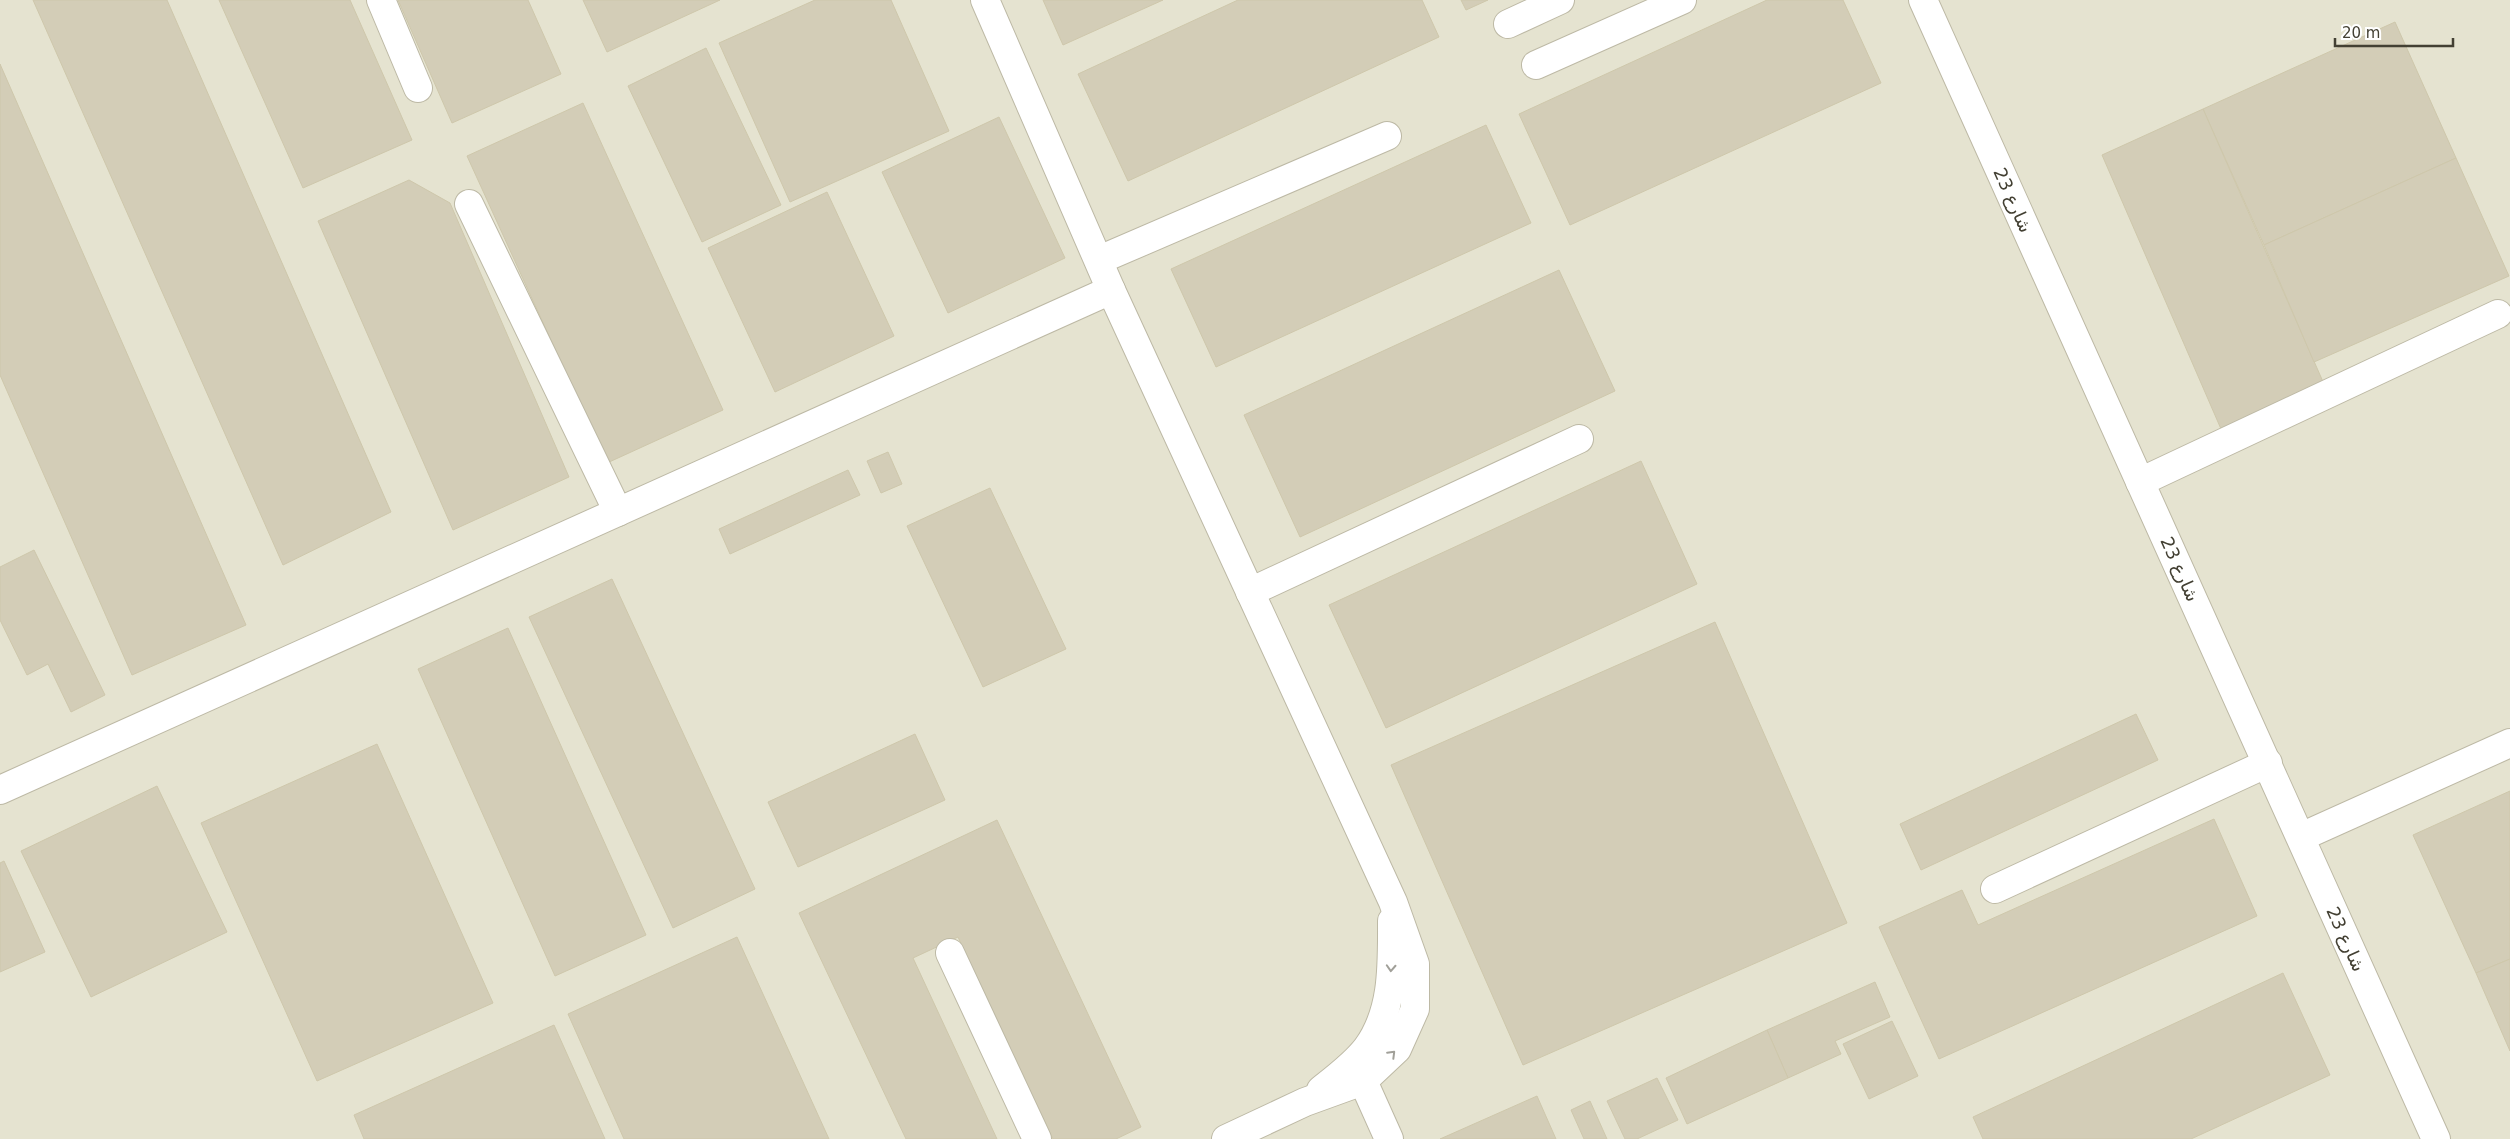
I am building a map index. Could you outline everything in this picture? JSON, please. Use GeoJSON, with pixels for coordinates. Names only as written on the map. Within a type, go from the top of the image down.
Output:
{"type":"FeatureCollection","features":[{"type":"Feature","properties":{"kind":"street"},"geometry":{"type":"LineString","coordinates":[[380,0],[418,88]]}},
{"type":"Feature","properties":{"kind":"street"},"geometry":{"type":"LineString","coordinates":[[985,0],[1112,290],[1392,902],[1415,964],[1415,1010],[1397,1049],[1363,1080],[1305,1102],[1226,1139]]}},
{"type":"Feature","properties":{"kind":"street"},"geometry":{"type":"LineString","coordinates":[[1508,24],[1560,0]]}},
{"type":"Feature","properties":{"kind":"street"},"geometry":{"type":"LineString","coordinates":[[1536,65],[1682,0]]}},
{"type":"Feature","properties":{"kind":"street","name":"شارع 23"},"geometry":{"type":"LineString","coordinates":[[1923,0],[2436,1139]]}},
{"type":"Feature","properties":{"kind":"street"},"geometry":{"type":"LineString","coordinates":[[1099,260],[1387,136]]}},
{"type":"Feature","properties":{"kind":"street"},"geometry":{"type":"LineString","coordinates":[[469,204],[618,512]]}},
{"type":"Feature","properties":{"kind":"street"},"geometry":{"type":"LineString","coordinates":[[0,790],[1112,290]]}},
{"type":"Feature","properties":{"kind":"street"},"geometry":{"type":"LineString","coordinates":[[2140,482],[2498,314]]}},
{"type":"Feature","properties":{"kind":"street"},"geometry":{"type":"LineString","coordinates":[[1250,592],[1579,439]]}},
{"type":"Feature","properties":{"kind":"street"},"geometry":{"type":"LineString","coordinates":[[2301,838],[2510,743]]}},
{"type":"Feature","properties":{"kind":"street"},"geometry":{"type":"LineString","coordinates":[[1995,889],[2268,763]]}},
{"type":"Feature","properties":{"kind":"street"},"geometry":{"type":"LineString","coordinates":[[1305,1102],[1338,1076],[1367,1048],[1386,1012],[1392,972],[1392,902]]}},
{"type":"Feature","properties":{"kind":"street"},"geometry":{"type":"LineString","coordinates":[[950,952],[1036,1139]]}},
{"type":"Feature","properties":{"kind":"street"},"geometry":{"type":"LineString","coordinates":[[1363,1080],[1390,1139]]}},
{"type":"Feature","properties":{"kind":"shaded area"},"geometry":{"type":"Polygon","coordinates":[[[0,0],[2510,0],[2510,1139],[0,1139],[0,0]]]}},
{"type":"Feature","properties":{"kind":"building"},"geometry":{"type":"Polygon","coordinates":[[[33,0],[167,0],[391,512],[283,565],[33,0]]]}},
{"type":"Feature","properties":{"kind":"building"},"geometry":{"type":"Polygon","coordinates":[[[219,0],[350,0],[412,140],[303,188],[219,0]]]}},
{"type":"Feature","properties":{"kind":"building"},"geometry":{"type":"Polygon","coordinates":[[[398,0],[528,0],[561,74],[452,123],[398,0]]]}},
{"type":"Feature","properties":{"kind":"building"},"geometry":{"type":"Polygon","coordinates":[[[583,0],[720,0],[607,52],[583,0]]]}},
{"type":"Feature","properties":{"kind":"building"},"geometry":{"type":"Polygon","coordinates":[[[815,0],[891,0],[949,131],[790,202],[719,43],[815,0]]]}},
{"type":"Feature","properties":{"kind":"building"},"geometry":{"type":"Polygon","coordinates":[[[1043,0],[1163,0],[1063,45],[1043,0]]]}},
{"type":"Feature","properties":{"kind":"building"},"geometry":{"type":"Polygon","coordinates":[[[1238,0],[1422,0],[1439,37],[1128,181],[1078,74],[1238,0]]]}},
{"type":"Feature","properties":{"kind":"building"},"geometry":{"type":"Polygon","coordinates":[[[1461,0],[1488,0],[1466,10],[1461,0]]]}},
{"type":"Feature","properties":{"kind":"building"},"geometry":{"type":"Polygon","coordinates":[[[1767,0],[1843,0],[1881,83],[1570,225],[1519,114],[1767,0]]]}},
{"type":"Feature","properties":{"kind":"building"},"geometry":{"type":"Polygon","coordinates":[[[2395,22],[2456,158],[2264,245],[2203,109],[2395,22]]]}},
{"type":"Feature","properties":{"kind":"building"},"geometry":{"type":"Polygon","coordinates":[[[706,48],[781,205],[702,242],[628,86],[706,48]]]}},
{"type":"Feature","properties":{"kind":"building"},"geometry":{"type":"Polygon","coordinates":[[[0,64],[246,625],[132,675],[0,375],[0,64]]]}},
{"type":"Feature","properties":{"kind":"building"},"geometry":{"type":"Polygon","coordinates":[[[583,103],[723,410],[607,463],[467,156],[583,103]]]}},
{"type":"Feature","properties":{"kind":"building"},"geometry":{"type":"Polygon","coordinates":[[[2203,109],[2324,384],[2221,429],[2102,155],[2203,109]]]}},
{"type":"Feature","properties":{"kind":"building"},"geometry":{"type":"Polygon","coordinates":[[[999,117],[1065,258],[948,313],[882,172],[999,117]]]}},
{"type":"Feature","properties":{"kind":"building"},"geometry":{"type":"Polygon","coordinates":[[[1486,125],[1531,223],[1216,367],[1171,269],[1486,125]]]}},
{"type":"Feature","properties":{"kind":"building"},"geometry":{"type":"Polygon","coordinates":[[[2456,158],[2509,276],[2314,362],[2264,245],[2456,158]]]}},
{"type":"Feature","properties":{"kind":"building"},"geometry":{"type":"Polygon","coordinates":[[[409,180],[450,203],[569,477],[453,530],[318,221],[409,180]]]}},
{"type":"Feature","properties":{"kind":"building"},"geometry":{"type":"Polygon","coordinates":[[[827,192],[894,336],[775,392],[708,248],[827,192]]]}},
{"type":"Feature","properties":{"kind":"building"},"geometry":{"type":"Polygon","coordinates":[[[1559,270],[1615,391],[1300,537],[1244,415],[1559,270]]]}},
{"type":"Feature","properties":{"kind":"building"},"geometry":{"type":"Polygon","coordinates":[[[888,452],[902,484],[881,493],[867,461],[888,452]]]}},
{"type":"Feature","properties":{"kind":"building"},"geometry":{"type":"Polygon","coordinates":[[[1641,461],[1697,584],[1386,728],[1329,605],[1641,461]]]}},
{"type":"Feature","properties":{"kind":"building"},"geometry":{"type":"Polygon","coordinates":[[[848,470],[860,495],[730,554],[719,529],[848,470]]]}},
{"type":"Feature","properties":{"kind":"building"},"geometry":{"type":"Polygon","coordinates":[[[990,488],[1066,649],[983,687],[907,526],[990,488]]]}},
{"type":"Feature","properties":{"kind":"building"},"geometry":{"type":"Polygon","coordinates":[[[34,550],[105,695],[71,712],[48,664],[27,675],[0,620],[0,567],[34,550]]]}},
{"type":"Feature","properties":{"kind":"building"},"geometry":{"type":"Polygon","coordinates":[[[612,579],[755,889],[673,928],[529,617],[612,579]]]}},
{"type":"Feature","properties":{"kind":"building"},"geometry":{"type":"Polygon","coordinates":[[[1715,622],[1847,923],[1523,1065],[1391,765],[1715,622]]]}},
{"type":"Feature","properties":{"kind":"building"},"geometry":{"type":"Polygon","coordinates":[[[508,628],[646,935],[555,976],[418,669],[508,628]]]}},
{"type":"Feature","properties":{"kind":"building"},"geometry":{"type":"Polygon","coordinates":[[[2136,714],[2158,760],[1921,870],[1900,824],[2136,714]]]}},
{"type":"Feature","properties":{"kind":"building"},"geometry":{"type":"Polygon","coordinates":[[[915,734],[945,800],[798,867],[768,802],[915,734]]]}},
{"type":"Feature","properties":{"kind":"building"},"geometry":{"type":"Polygon","coordinates":[[[377,744],[493,1003],[317,1081],[201,823],[377,744]]]}},
{"type":"Feature","properties":{"kind":"building"},"geometry":{"type":"Polygon","coordinates":[[[157,786],[227,932],[91,997],[21,851],[157,786]]]}},
{"type":"Feature","properties":{"kind":"building"},"geometry":{"type":"Polygon","coordinates":[[[2510,791],[2510,959],[2476,973],[2413,835],[2510,791]]]}},
{"type":"Feature","properties":{"kind":"building"},"geometry":{"type":"Polygon","coordinates":[[[2214,819],[2257,916],[1939,1059],[1879,927],[1962,890],[1978,925],[2214,819]]]}},
{"type":"Feature","properties":{"kind":"building"},"geometry":{"type":"Polygon","coordinates":[[[997,820],[1141,1127],[1116,1139],[1053,1139],[958,937],[913,958],[997,1139],[906,1139],[799,913],[997,820]]]}},
{"type":"Feature","properties":{"kind":"building"},"geometry":{"type":"Polygon","coordinates":[[[4,861],[45,952],[0,972],[0,863],[4,861]]]}},
{"type":"Feature","properties":{"kind":"building"},"geometry":{"type":"Polygon","coordinates":[[[737,937],[829,1139],[624,1139],[568,1014],[737,937]]]}},
{"type":"Feature","properties":{"kind":"building"},"geometry":{"type":"Polygon","coordinates":[[[2510,959],[2510,1051],[2476,973],[2510,959]]]}},
{"type":"Feature","properties":{"kind":"building"},"geometry":{"type":"Polygon","coordinates":[[[2283,973],[2330,1075],[2191,1139],[1983,1139],[1973,1117],[2283,973]]]}},
{"type":"Feature","properties":{"kind":"building"},"geometry":{"type":"Polygon","coordinates":[[[1875,982],[1890,1017],[1835,1041],[1841,1054],[1788,1078],[1767,1030],[1875,982]]]}},
{"type":"Feature","properties":{"kind":"building"},"geometry":{"type":"Polygon","coordinates":[[[1892,1021],[1918,1076],[1869,1099],[1843,1044],[1892,1021]]]}},
{"type":"Feature","properties":{"kind":"building"},"geometry":{"type":"Polygon","coordinates":[[[554,1025],[605,1139],[364,1139],[354,1115],[554,1025]]]}},
{"type":"Feature","properties":{"kind":"building"},"geometry":{"type":"Polygon","coordinates":[[[1767,1030],[1788,1078],[1687,1124],[1666,1078],[1767,1030]]]}},
{"type":"Feature","properties":{"kind":"building"},"geometry":{"type":"Polygon","coordinates":[[[1657,1078],[1678,1120],[1637,1139],[1625,1139],[1607,1101],[1657,1078]]]}},
{"type":"Feature","properties":{"kind":"building"},"geometry":{"type":"Polygon","coordinates":[[[1537,1096],[1556,1139],[1440,1139],[1537,1096]]]}},
{"type":"Feature","properties":{"kind":"building"},"geometry":{"type":"Polygon","coordinates":[[[1590,1101],[1607,1139],[1584,1139],[1571,1110],[1590,1101]]]}}]}
